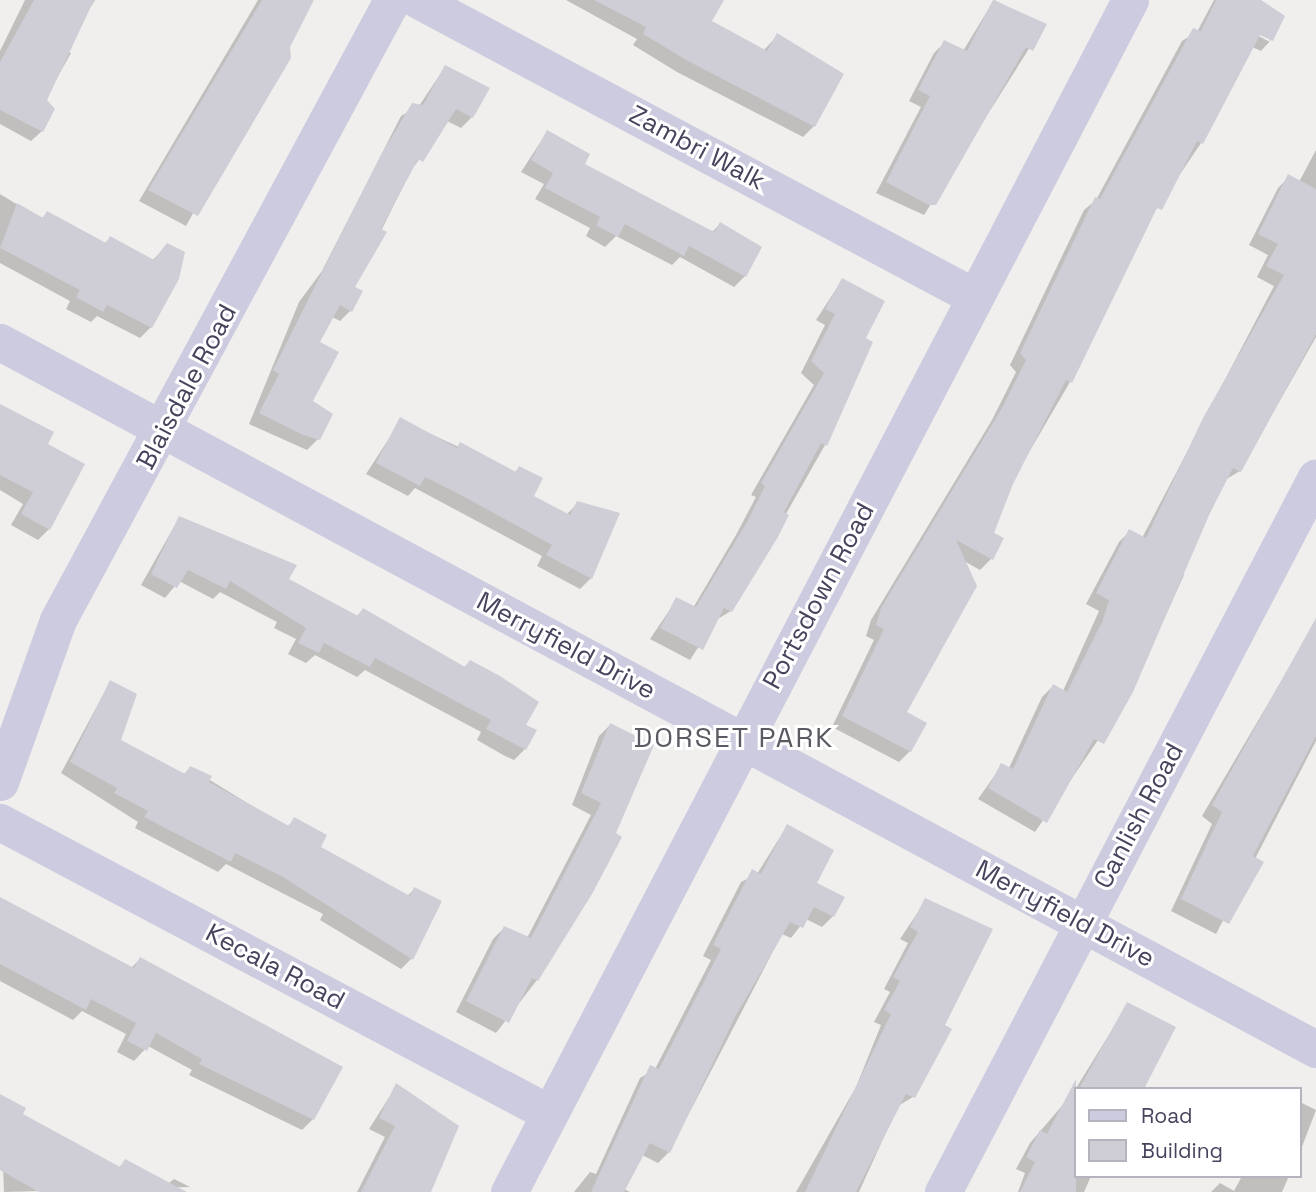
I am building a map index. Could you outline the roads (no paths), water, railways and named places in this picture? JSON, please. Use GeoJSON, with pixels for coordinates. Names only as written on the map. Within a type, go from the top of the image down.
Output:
{"type":"FeatureCollection","features":[{"type":"Feature","properties":{"kind":"street","name":"Blaisdale Road"},"geometry":{"type":"LineString","coordinates":[[0,782],[58,620],[164,431],[392,0]]}},
{"type":"Feature","properties":{"kind":"street","name":"Zambri Walk"},"geometry":{"type":"LineString","coordinates":[[418,0],[975,297]]}},
{"type":"Feature","properties":{"kind":"street","name":"Portsdown Road"},"geometry":{"type":"LineString","coordinates":[[509,1192],[1130,0]]}},
{"type":"Feature","properties":{"kind":"street","name":"Merryfield Drive"},"geometry":{"type":"LineString","coordinates":[[0,342],[1316,1049]]}},
{"type":"Feature","properties":{"kind":"street","name":"Canlish Road"},"geometry":{"type":"LineString","coordinates":[[943,1192],[1316,477]]}},
{"type":"Feature","properties":{"kind":"street","name":"Kecala Road"},"geometry":{"type":"LineString","coordinates":[[0,821],[550,1113]]}},
{"type":"Feature","properties":{"kind":"district","name":"DORSET PARK"},"geometry":{"type":"Point","coordinates":[734,737]}}]}
